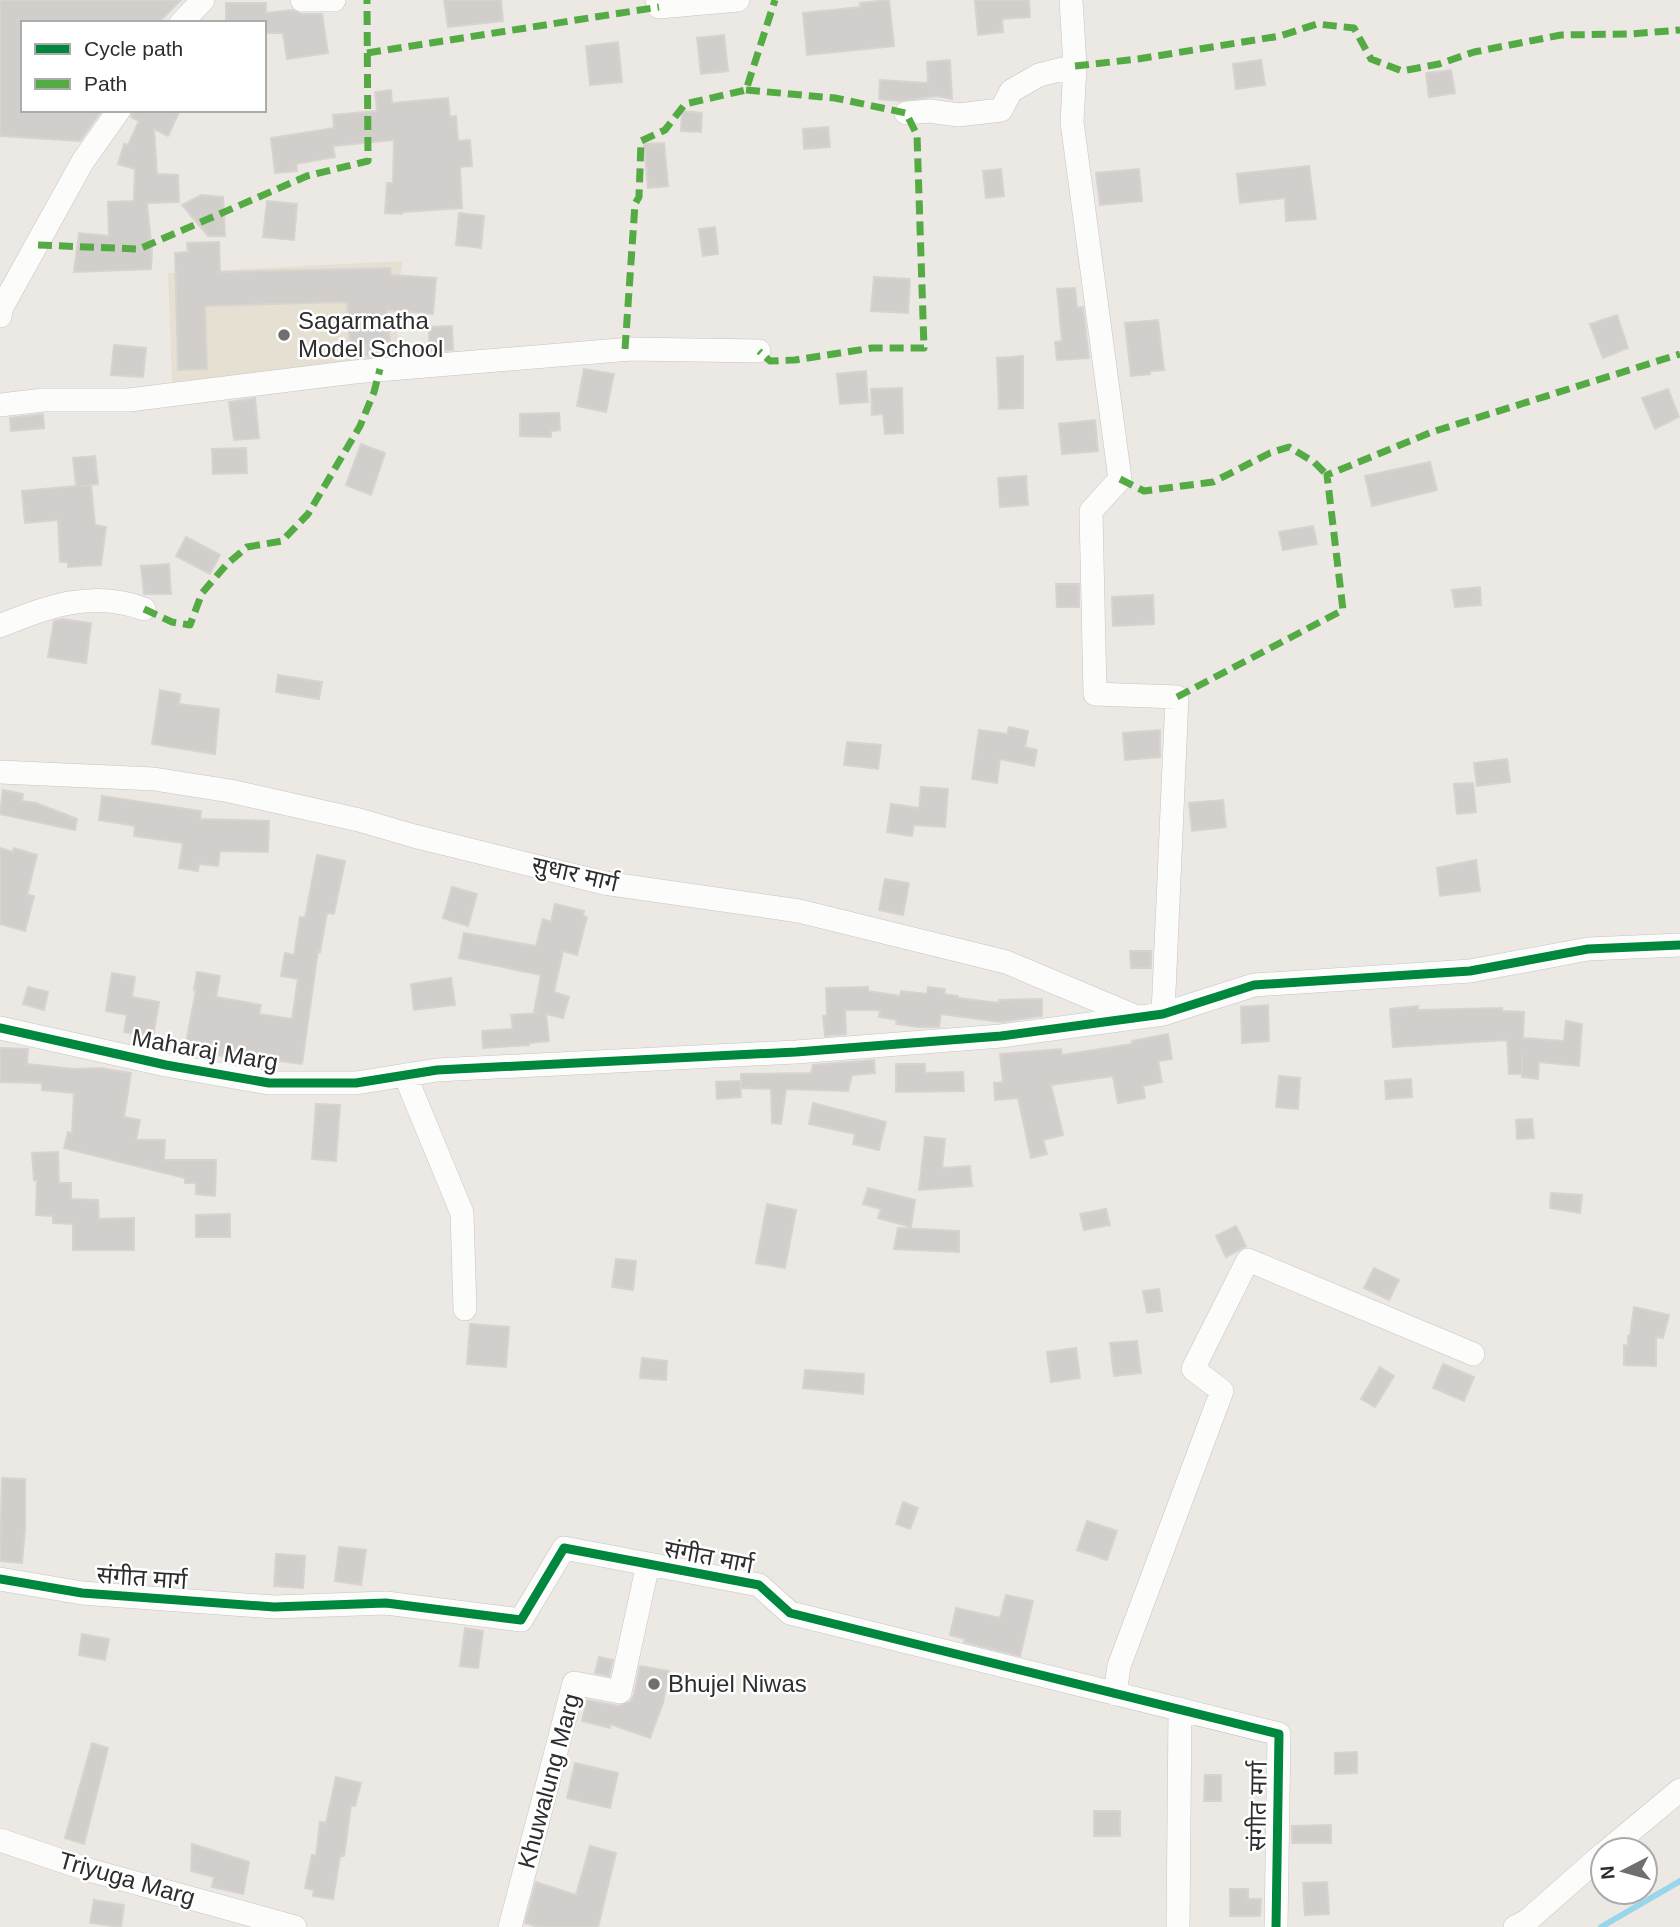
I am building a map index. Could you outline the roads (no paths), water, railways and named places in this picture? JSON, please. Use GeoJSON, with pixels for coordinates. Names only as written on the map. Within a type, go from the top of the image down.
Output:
{"type":"FeatureCollection","features":[{"type":"Feature","properties":{"kind":"street"},"geometry":{"type":"LineString","coordinates":[[183,21],[203,0]]}},
{"type":"Feature","properties":{"kind":"street"},"geometry":{"type":"LineString","coordinates":[[302,0],[334,0]]}},
{"type":"Feature","properties":{"kind":"street"},"geometry":{"type":"LineString","coordinates":[[657,0],[659,6],[738,0]]}},
{"type":"Feature","properties":{"kind":"street"},"geometry":{"type":"LineString","coordinates":[[1071,0],[1075,66],[1072,122],[1120,480],[1091,511],[1095,694],[1177,697],[1152,1016]]}},
{"type":"Feature","properties":{"kind":"street"},"geometry":{"type":"LineString","coordinates":[[906,113],[930,111],[958,115],[1001,110],[1011,91],[1038,75],[1075,66]]}},
{"type":"Feature","properties":{"kind":"street"},"geometry":{"type":"LineString","coordinates":[[1,310],[83,161],[118,112]]}},
{"type":"Feature","properties":{"kind":"street"},"geometry":{"type":"LineString","coordinates":[[0,405],[43,400],[129,400],[354,372],[631,349],[759,351]]}},
{"type":"Feature","properties":{"kind":"street"},"geometry":{"type":"LineString","coordinates":[[0,626],[70,601],[124,602],[144,609]]}},
{"type":"Feature","properties":{"kind":"street","name":"सुधार मार्ग"},"geometry":{"type":"LineString","coordinates":[[0,772],[153,779],[230,791],[359,820],[604,883],[799,911],[1006,962],[1152,1016]]}},
{"type":"Feature","properties":{"kind":"street","name":"Maharaj Marg"},"geometry":{"type":"LineString","coordinates":[[0,1028],[166,1065],[269,1083],[356,1083],[437,1070],[823,1050],[1002,1036],[1152,1016],[1254,985],[1470,971],[1588,949],[1680,945]]}},
{"type":"Feature","properties":{"kind":"street"},"geometry":{"type":"LineString","coordinates":[[405,1075],[462,1213],[465,1309]]}},
{"type":"Feature","properties":{"kind":"street"},"geometry":{"type":"LineString","coordinates":[[1115,1694],[1119,1666],[1222,1391],[1193,1369],[1248,1261],[1473,1354]]}},
{"type":"Feature","properties":{"kind":"street","name":"संगीत मार्ग"},"geometry":{"type":"LineString","coordinates":[[0,1579],[82,1594],[274,1607],[386,1602],[521,1620],[565,1548],[759,1585],[790,1613],[1279,1734],[1276,1927]]}},
{"type":"Feature","properties":{"kind":"street","name":"Khuwalung Marg"},"geometry":{"type":"LineString","coordinates":[[510,1927],[574,1684],[620,1692],[648,1564]]}},
{"type":"Feature","properties":{"kind":"street"},"geometry":{"type":"LineString","coordinates":[[1178,1927],[1180,1709]]}},
{"type":"Feature","properties":{"kind":"street"},"geometry":{"type":"LineString","coordinates":[[1625,1836],[1680,1790]]}},
{"type":"Feature","properties":{"kind":"street","name":"Triyuga Marg"},"geometry":{"type":"LineString","coordinates":[[0,1840],[89,1870],[295,1927]]}},
{"type":"Feature","properties":{"kind":"street"},"geometry":{"type":"LineString","coordinates":[[1515,1927],[1527,1921],[1589,1866]]}},
{"type":"Feature","properties":{"kind":"waterway"},"geometry":{"type":"LineString","coordinates":[[1601,1927],[1680,1881]]}},
{"type":"Feature","properties":{"kind":"place","name":"Sagarmatha Model School"},"geometry":{"type":"Point","coordinates":[284,335]}},
{"type":"Feature","properties":{"kind":"place","name":"Bhujel Niwas"},"geometry":{"type":"Point","coordinates":[654,1684]}}]}
